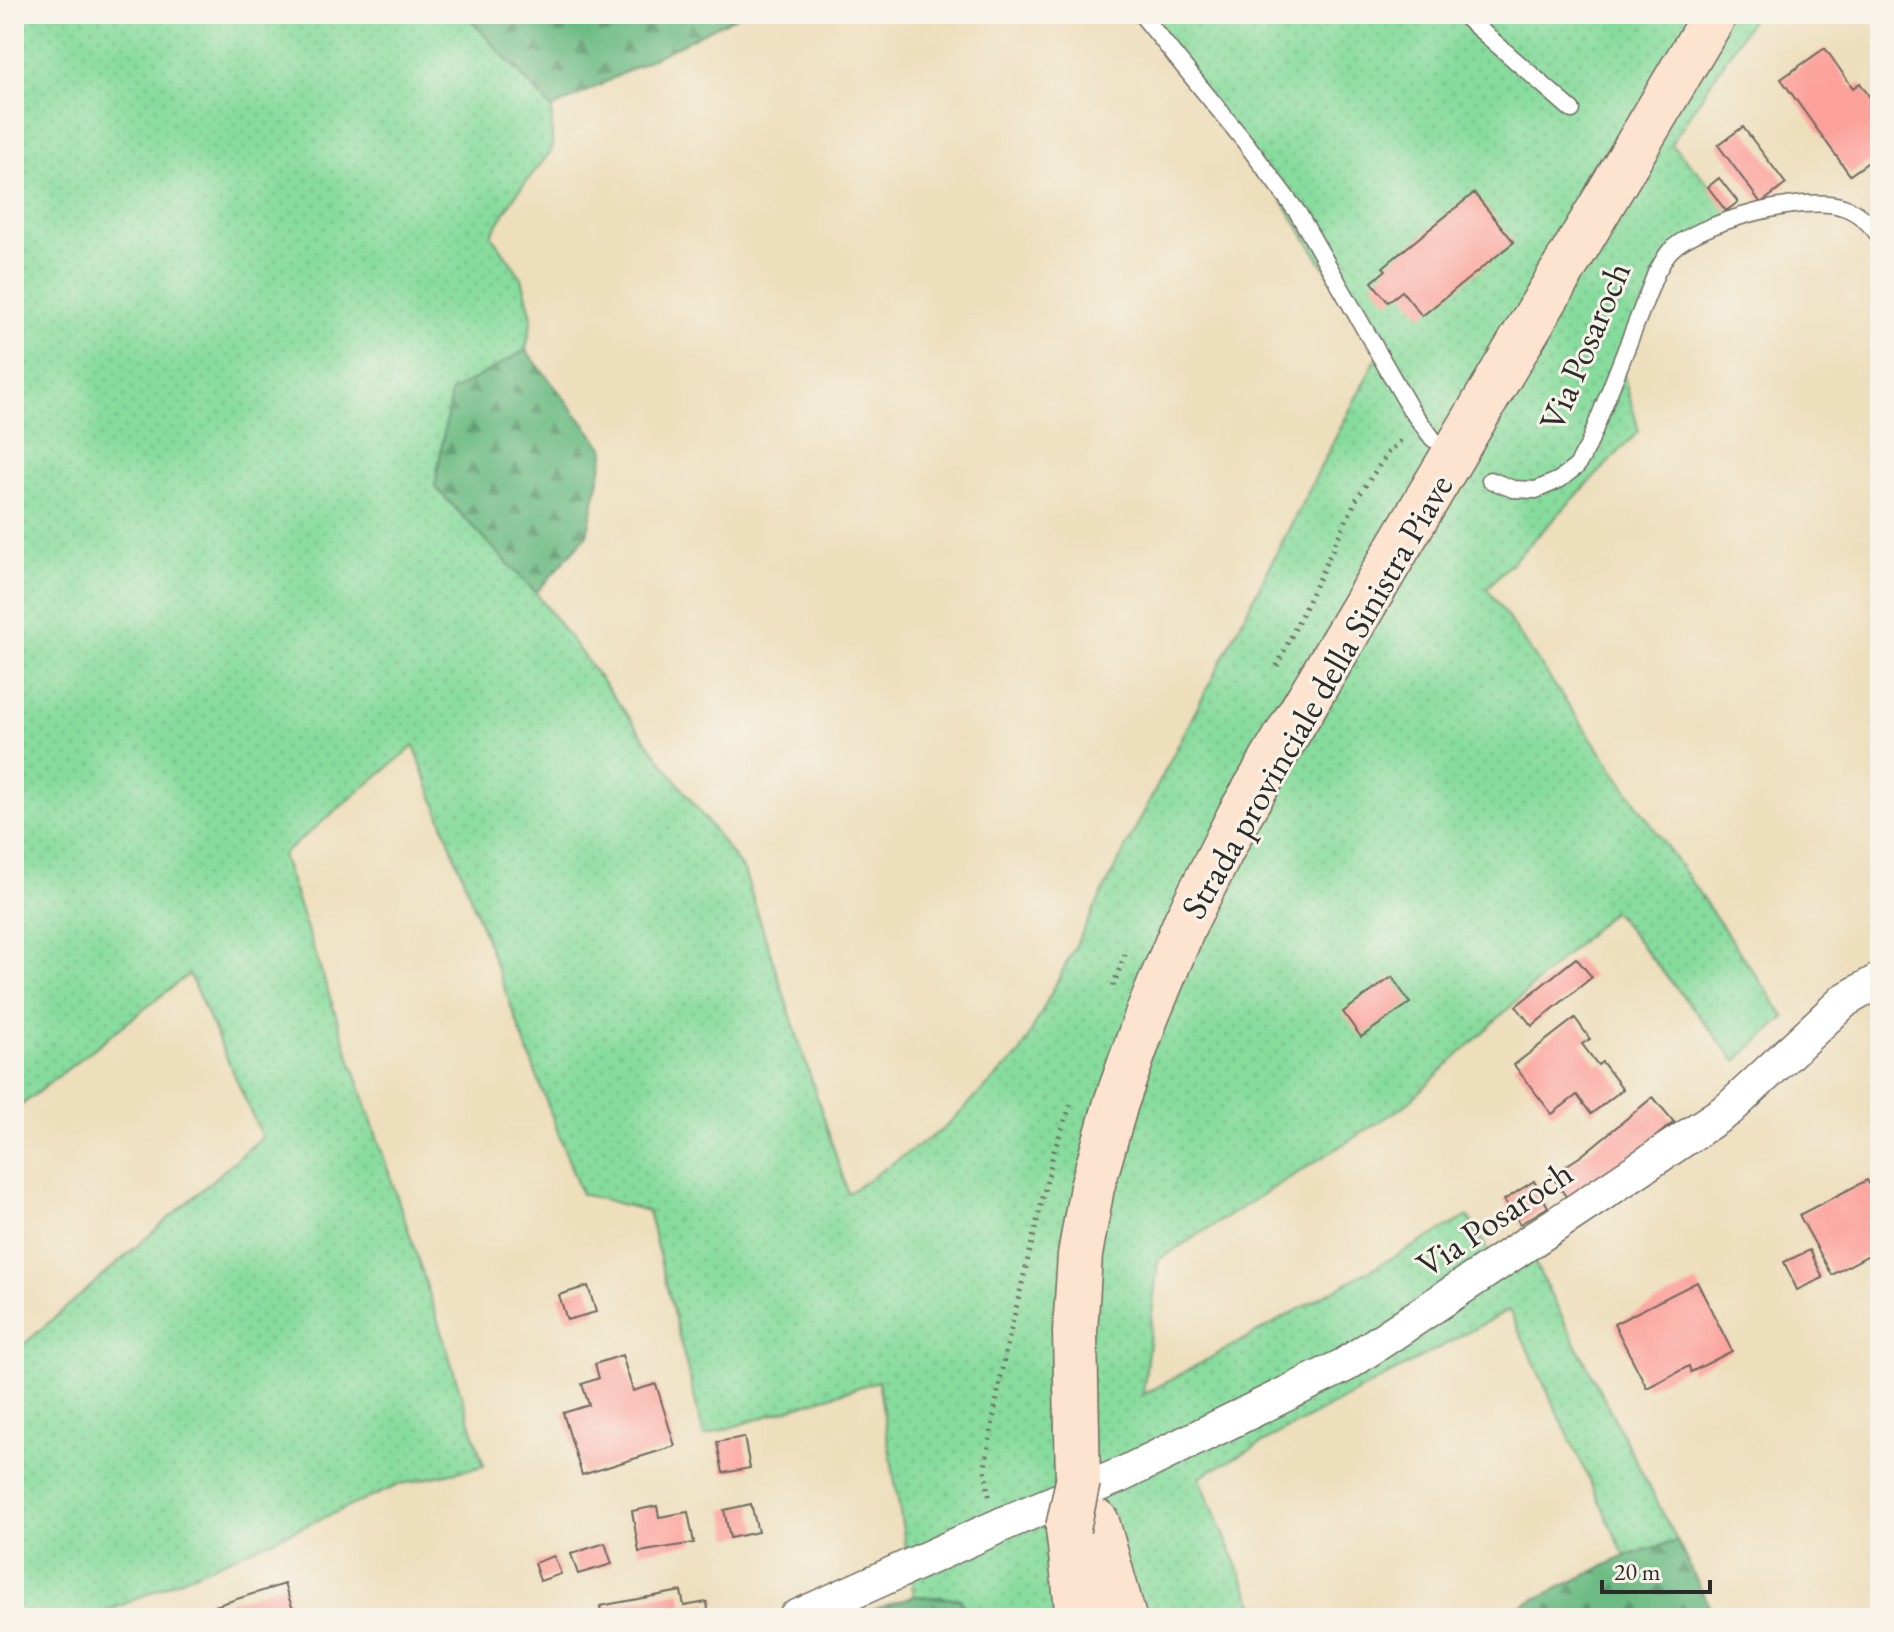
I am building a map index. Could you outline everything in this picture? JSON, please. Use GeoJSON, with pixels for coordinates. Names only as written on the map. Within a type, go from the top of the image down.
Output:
{"type":"FeatureCollection","features":[{"type":"Feature","properties":{"kind":"main road","name":"Strada provinciale della Sinistra Piave"},"geometry":{"type":"LineString","coordinates":[[1082,1525],[1075,1332],[1080,1255],[1092,1187],[1116,1103],[1186,921],[1240,814],[1715,14]]}},
{"type":"Feature","properties":{"kind":"main road"},"geometry":{"type":"LineString","coordinates":[[1078,1618],[1082,1525]]}},
{"type":"Feature","properties":{"kind":"main road"},"geometry":{"type":"LineString","coordinates":[[1082,1525],[1124,1618]]}},
{"type":"Feature","properties":{"kind":"street","name":"Via Posaroch"},"geometry":{"type":"LineString","coordinates":[[795,1618],[1010,1521],[1121,1475],[1345,1365],[1729,1109],[1845,1000],[1880,980]]}},
{"type":"Feature","properties":{"kind":"lane"},"geometry":{"type":"LineString","coordinates":[[1141,14],[1298,213],[1411,410],[1433,439]]}},
{"type":"Feature","properties":{"kind":"lane"},"geometry":{"type":"LineString","coordinates":[[1462,14],[1572,110]]}},
{"type":"Feature","properties":{"kind":"lane","name":"Via Posaroch"},"geometry":{"type":"LineString","coordinates":[[1490,480],[1513,489],[1536,490],[1559,480],[1577,466],[1588,446],[1656,273],[1669,252],[1687,239],[1707,228],[1742,217],[1809,204],[1839,205],[1860,215],[1880,237]]}},
{"type":"Feature","properties":{"kind":"green space"},"geometry":{"type":"Polygon","coordinates":[[[14,14],[466,14],[552,109],[552,150],[517,193],[491,235],[522,278],[532,317],[526,350],[451,392],[435,487],[536,593],[744,871],[848,1193],[943,1129],[1020,1054],[1379,353],[1245,142],[1134,14],[1755,14],[1671,144],[1741,217],[1669,252],[1620,363],[1639,431],[1487,588],[1785,1017],[1736,1061],[1613,911],[1403,1107],[1158,1260],[1143,1395],[1468,1216],[1503,1276],[1532,1258],[1677,1541],[1625,1556],[1509,1310],[1199,1477],[1260,1618],[963,1618],[961,1599],[914,1596],[878,1381],[704,1436],[648,1211],[581,1194],[414,746],[282,855],[484,1466],[401,1484],[92,1618],[14,1618],[14,1353],[262,1137],[189,974],[14,1111],[14,14]]]}},
{"type":"Feature","properties":{"kind":"green space"},"geometry":{"type":"Polygon","coordinates":[[[466,14],[741,14],[552,109],[466,14]]]}},
{"type":"Feature","properties":{"kind":"green space"},"geometry":{"type":"Polygon","coordinates":[[[526,350],[605,450],[587,535],[536,593],[435,487],[451,392],[526,350]]]}},
{"type":"Feature","properties":{"kind":"green space"},"geometry":{"type":"Polygon","coordinates":[[[1677,1541],[1715,1618],[1496,1618],[1625,1556],[1677,1541]]]}},
{"type":"Feature","properties":{"kind":"green space"},"geometry":{"type":"Polygon","coordinates":[[[914,1596],[961,1599],[963,1618],[849,1618],[914,1596]]]}},
{"type":"Feature","properties":{"kind":"building"},"geometry":{"type":"Polygon","coordinates":[[[1825,48],[1853,88],[1860,83],[1880,112],[1880,154],[1850,175],[1781,79],[1825,48]]]}},
{"type":"Feature","properties":{"kind":"building"},"geometry":{"type":"Polygon","coordinates":[[[1743,127],[1786,184],[1761,203],[1718,145],[1743,127]]]}},
{"type":"Feature","properties":{"kind":"building"},"geometry":{"type":"Polygon","coordinates":[[[1719,178],[1738,202],[1726,211],[1708,187],[1719,178]]]}},
{"type":"Feature","properties":{"kind":"building"},"geometry":{"type":"Polygon","coordinates":[[[1474,193],[1514,242],[1422,316],[1402,291],[1388,302],[1372,282],[1386,270],[1383,267],[1474,193]]]}},
{"type":"Feature","properties":{"kind":"building"},"geometry":{"type":"Polygon","coordinates":[[[1576,958],[1592,977],[1532,1026],[1516,1006],[1576,958]]]}},
{"type":"Feature","properties":{"kind":"building"},"geometry":{"type":"Polygon","coordinates":[[[1392,977],[1410,1003],[1361,1037],[1343,1012],[1392,977]]]}},
{"type":"Feature","properties":{"kind":"building"},"geometry":{"type":"Polygon","coordinates":[[[1575,1018],[1590,1039],[1582,1044],[1598,1065],[1602,1062],[1623,1089],[1591,1114],[1577,1095],[1552,1114],[1514,1065],[1575,1018]]]}},
{"type":"Feature","properties":{"kind":"building"},"geometry":{"type":"Polygon","coordinates":[[[1653,1097],[1674,1122],[1603,1179],[1567,1198],[1551,1175],[1581,1156],[1653,1097]]]}},
{"type":"Feature","properties":{"kind":"building"},"geometry":{"type":"Polygon","coordinates":[[[1867,1180],[1880,1206],[1880,1249],[1832,1275],[1799,1215],[1867,1180]]]}},
{"type":"Feature","properties":{"kind":"building"},"geometry":{"type":"Polygon","coordinates":[[[1534,1181],[1548,1207],[1520,1224],[1504,1200],[1534,1181]]]}},
{"type":"Feature","properties":{"kind":"building"},"geometry":{"type":"Polygon","coordinates":[[[1810,1250],[1823,1278],[1797,1290],[1784,1262],[1810,1250]]]}},
{"type":"Feature","properties":{"kind":"building"},"geometry":{"type":"Polygon","coordinates":[[[1697,1282],[1732,1351],[1691,1372],[1689,1366],[1647,1388],[1614,1324],[1697,1282]]]}},
{"type":"Feature","properties":{"kind":"building"},"geometry":{"type":"Polygon","coordinates":[[[588,1286],[596,1312],[567,1320],[559,1295],[588,1286]]]}},
{"type":"Feature","properties":{"kind":"building"},"geometry":{"type":"Polygon","coordinates":[[[622,1355],[633,1391],[656,1384],[675,1446],[582,1475],[563,1413],[589,1405],[582,1384],[599,1378],[595,1364],[622,1355]]]}},
{"type":"Feature","properties":{"kind":"building"},"geometry":{"type":"Polygon","coordinates":[[[744,1437],[750,1468],[723,1473],[717,1442],[744,1437]]]}},
{"type":"Feature","properties":{"kind":"building"},"geometry":{"type":"Polygon","coordinates":[[[751,1504],[758,1532],[730,1538],[724,1510],[751,1504]]]}},
{"type":"Feature","properties":{"kind":"building"},"geometry":{"type":"Polygon","coordinates":[[[657,1506],[659,1517],[688,1512],[694,1543],[639,1552],[632,1511],[657,1506]]]}},
{"type":"Feature","properties":{"kind":"building"},"geometry":{"type":"Polygon","coordinates":[[[605,1543],[612,1564],[578,1574],[571,1554],[605,1543]]]}},
{"type":"Feature","properties":{"kind":"building"},"geometry":{"type":"Polygon","coordinates":[[[554,1556],[561,1574],[540,1581],[534,1563],[554,1556]]]}},
{"type":"Feature","properties":{"kind":"building"},"geometry":{"type":"Polygon","coordinates":[[[284,1584],[296,1618],[191,1618],[190,1614],[284,1584]]]}},
{"type":"Feature","properties":{"kind":"building"},"geometry":{"type":"Polygon","coordinates":[[[681,1591],[684,1606],[707,1602],[709,1618],[602,1618],[600,1606],[681,1591]]]}}]}
